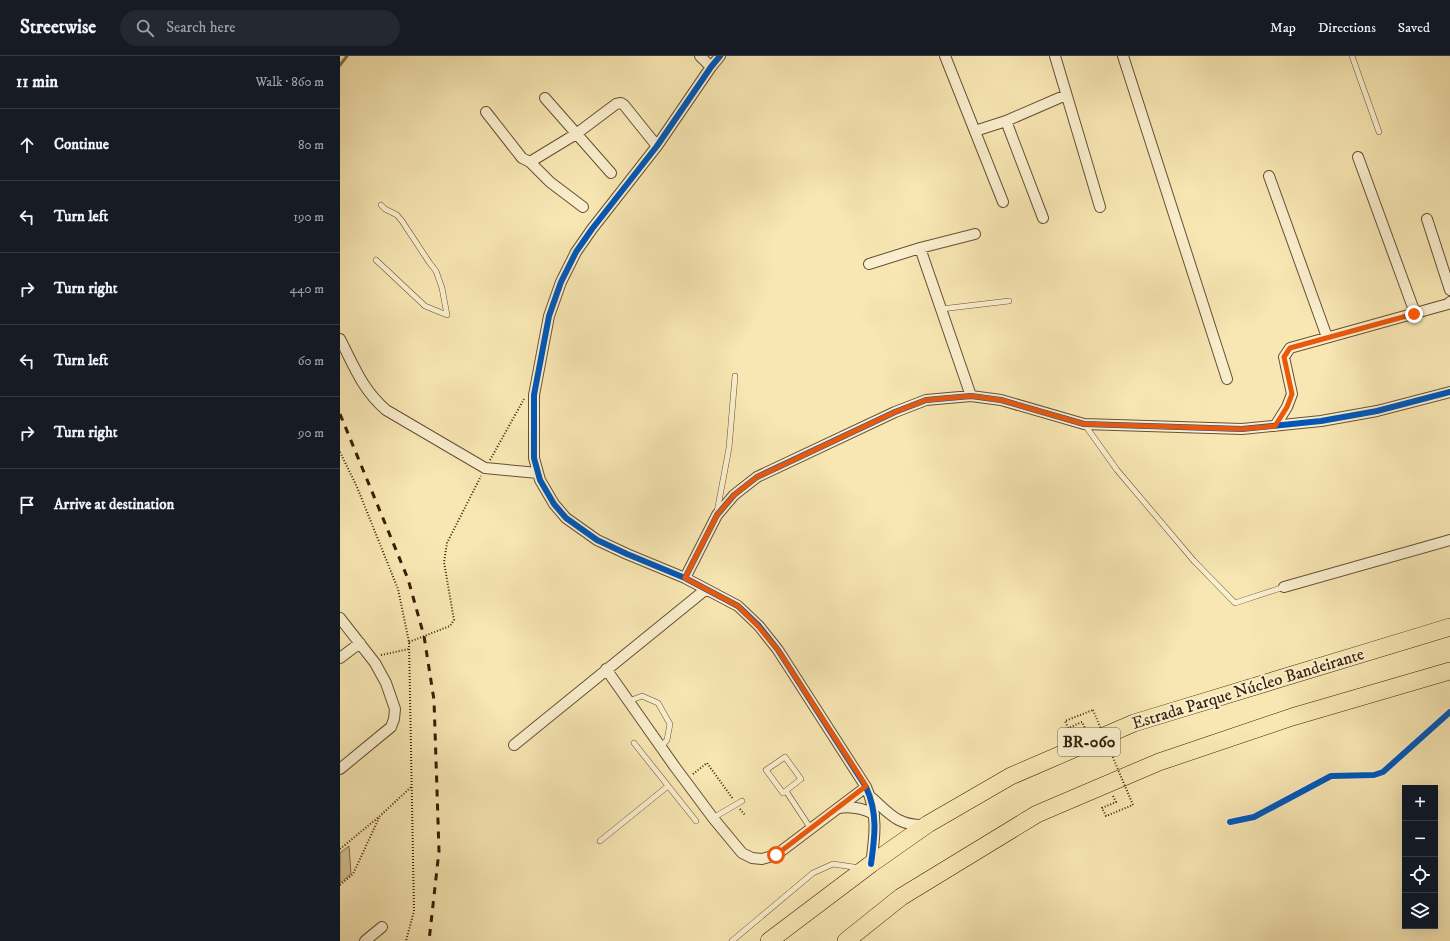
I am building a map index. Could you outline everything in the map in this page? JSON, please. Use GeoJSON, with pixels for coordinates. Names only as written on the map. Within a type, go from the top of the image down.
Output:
{"type":"FeatureCollection","features":[{"type":"Feature","properties":{"kind":"highway","name":"Estrada Parque Núcleo Bandeirante"},"geometry":{"type":"LineString","coordinates":[[769,941],[868,866],[928,824],[1011,776],[1134,723],[1450,627]]}},
{"type":"Feature","properties":{"kind":"highway","name":"BR-060"},"geometry":{"type":"LineString","coordinates":[[846,941],[901,897],[1037,814],[1159,762],[1292,717],[1450,671]]}},
{"type":"Feature","properties":{"kind":"street"},"geometry":{"type":"LineString","coordinates":[[700,56],[711,67]]}},
{"type":"Feature","properties":{"kind":"street"},"geometry":{"type":"LineString","coordinates":[[720,56],[657,146],[592,229],[576,252],[561,282],[549,316],[533,404],[534,458],[540,480],[554,504],[566,518],[597,540],[685,578],[705,590],[738,606],[758,626],[778,650],[866,786],[872,798],[875,832],[868,866]]}},
{"type":"Feature","properties":{"kind":"street"},"geometry":{"type":"LineString","coordinates":[[945,56],[1003,202]]}},
{"type":"Feature","properties":{"kind":"street"},"geometry":{"type":"LineString","coordinates":[[1055,56],[1100,207]]}},
{"type":"Feature","properties":{"kind":"street"},"geometry":{"type":"LineString","coordinates":[[1123,56],[1227,379]]}},
{"type":"Feature","properties":{"kind":"street"},"geometry":{"type":"LineString","coordinates":[[975,131],[1006,121],[1066,95]]}},
{"type":"Feature","properties":{"kind":"street"},"geometry":{"type":"LineString","coordinates":[[544,98],[611,173]]}},
{"type":"Feature","properties":{"kind":"street"},"geometry":{"type":"LineString","coordinates":[[530,162],[576,134],[616,104],[621,103],[657,146]]}},
{"type":"Feature","properties":{"kind":"street"},"geometry":{"type":"LineString","coordinates":[[486,112],[522,158],[530,162],[550,182],[583,207]]}},
{"type":"Feature","properties":{"kind":"street"},"geometry":{"type":"LineString","coordinates":[[1006,121],[1043,218]]}},
{"type":"Feature","properties":{"kind":"street"},"geometry":{"type":"LineString","coordinates":[[1358,157],[1414,314]]}},
{"type":"Feature","properties":{"kind":"street"},"geometry":{"type":"LineString","coordinates":[[1269,176],[1327,338]]}},
{"type":"Feature","properties":{"kind":"street"},"geometry":{"type":"LineString","coordinates":[[1427,219],[1450,290]]}},
{"type":"Feature","properties":{"kind":"street"},"geometry":{"type":"LineString","coordinates":[[869,264],[920,248],[976,234]]}},
{"type":"Feature","properties":{"kind":"street"},"geometry":{"type":"LineString","coordinates":[[920,248],[971,396]]}},
{"type":"Feature","properties":{"kind":"street"},"geometry":{"type":"LineString","coordinates":[[1275,426],[1287,407],[1292,394],[1284,357],[1290,348],[1414,314],[1448,304],[1450,302]]}},
{"type":"Feature","properties":{"kind":"street"},"geometry":{"type":"LineString","coordinates":[[340,338],[363,385],[374,400],[386,410],[485,468],[538,473]]}},
{"type":"Feature","properties":{"kind":"street"},"geometry":{"type":"LineString","coordinates":[[685,578],[717,515],[734,495],[757,477],[895,412],[926,400],[971,396],[1001,400],[1016,403],[1084,424],[1242,429],[1321,421],[1377,411],[1450,392]]}},
{"type":"Feature","properties":{"kind":"street"},"geometry":{"type":"LineString","coordinates":[[1284,587],[1450,540]]}},
{"type":"Feature","properties":{"kind":"street"},"geometry":{"type":"LineString","coordinates":[[514,745],[705,590]]}},
{"type":"Feature","properties":{"kind":"street"},"geometry":{"type":"LineString","coordinates":[[340,618],[371,658],[386,684],[395,709],[394,719],[391,727],[386,733],[340,769]]}},
{"type":"Feature","properties":{"kind":"street"},"geometry":{"type":"LineString","coordinates":[[340,658],[360,643]]}},
{"type":"Feature","properties":{"kind":"street"},"geometry":{"type":"LineString","coordinates":[[606,669],[661,748],[713,818],[742,853],[752,858],[762,859],[776,855],[866,786]]}},
{"type":"Feature","properties":{"kind":"street"},"geometry":{"type":"LineString","coordinates":[[872,798],[894,818],[904,824],[928,824]]}},
{"type":"Feature","properties":{"kind":"street"},"geometry":{"type":"LineString","coordinates":[[839,808],[851,806],[864,809],[874,814]]}},
{"type":"Feature","properties":{"kind":"street"},"geometry":{"type":"LineString","coordinates":[[365,941],[382,927]]}},
{"type":"Feature","properties":{"kind":"lane"},"geometry":{"type":"LineString","coordinates":[[1352,56],[1379,132]]}},
{"type":"Feature","properties":{"kind":"lane"},"geometry":{"type":"LineString","coordinates":[[376,260],[425,306],[447,315],[442,288],[436,271],[397,215],[385,209],[381,205]]}},
{"type":"Feature","properties":{"kind":"lane"},"geometry":{"type":"LineString","coordinates":[[941,309],[1009,301]]}},
{"type":"Feature","properties":{"kind":"lane"},"geometry":{"type":"LineString","coordinates":[[717,515],[729,448],[735,376]]}},
{"type":"Feature","properties":{"kind":"lane"},"geometry":{"type":"LineString","coordinates":[[1084,424],[1116,470],[1194,561],[1235,603],[1284,587]]}},
{"type":"Feature","properties":{"kind":"lane"},"geometry":{"type":"LineString","coordinates":[[629,701],[642,696],[658,703],[670,724],[667,740],[661,748]]}},
{"type":"Feature","properties":{"kind":"lane"},"geometry":{"type":"LineString","coordinates":[[634,743],[696,821]]}},
{"type":"Feature","properties":{"kind":"lane"},"geometry":{"type":"LineString","coordinates":[[785,757],[802,779],[786,791],[783,793],[766,770],[785,757]]}},
{"type":"Feature","properties":{"kind":"lane"},"geometry":{"type":"LineString","coordinates":[[600,841],[668,786]]}},
{"type":"Feature","properties":{"kind":"lane"},"geometry":{"type":"LineString","coordinates":[[786,791],[811,829]]}},
{"type":"Feature","properties":{"kind":"lane"},"geometry":{"type":"LineString","coordinates":[[713,818],[742,801]]}},
{"type":"Feature","properties":{"kind":"lane"},"geometry":{"type":"LineString","coordinates":[[732,941],[813,873],[833,864],[868,866]]}},
{"type":"Feature","properties":{"kind":"path"},"geometry":{"type":"LineString","coordinates":[[409,642],[450,626],[454,620],[444,562],[447,543],[485,468],[528,393]]}},
{"type":"Feature","properties":{"kind":"path"},"geometry":{"type":"LineString","coordinates":[[371,658],[409,649]]}},
{"type":"Feature","properties":{"kind":"path"},"geometry":{"type":"LineString","coordinates":[[1082,722],[1068,728],[1065,721],[1093,710],[1133,805],[1106,816],[1102,808],[1116,802]]}},
{"type":"Feature","properties":{"kind":"path"},"geometry":{"type":"LineString","coordinates":[[693,774],[707,763],[744,814]]}},
{"type":"Feature","properties":{"kind":"path"},"geometry":{"type":"LineString","coordinates":[[340,849],[380,816],[411,787]]}},
{"type":"Feature","properties":{"kind":"path"},"geometry":{"type":"LineString","coordinates":[[340,885],[353,874],[380,816]]}},
{"type":"Feature","properties":{"kind":"shaded area"},"geometry":{"type":"Polygon","coordinates":[[[349,846],[351,874],[340,883],[340,853],[349,846]]]}},
{"type":"Feature","properties":{"kind":"waterway"},"geometry":{"type":"LineString","coordinates":[[340,65],[347,56]]}},
{"type":"Feature","properties":{"kind":"railway"},"geometry":{"type":"LineString","coordinates":[[340,414],[408,579],[424,636],[434,700],[439,851],[429,941]]}},
{"type":"Feature","properties":{"kind":"cycle path"},"geometry":{"type":"LineString","coordinates":[[720,56],[657,146],[592,229],[576,252],[561,282],[549,316],[534,395],[534,458],[540,480],[554,504],[566,518],[597,540],[685,578],[738,606],[759,626],[778,650],[866,787],[874,815],[874,844],[871,864]]}},
{"type":"Feature","properties":{"kind":"cycle path"},"geometry":{"type":"LineString","coordinates":[[685,578],[717,515],[734,495],[757,477],[895,412],[926,400],[971,396],[1001,400],[1084,424],[1242,429],[1321,421],[1377,411],[1450,392]]}},
{"type":"Feature","properties":{"kind":"cycle path"},"geometry":{"type":"LineString","coordinates":[[1230,822],[1254,817],[1331,776],[1374,775],[1383,772],[1450,712]]}},
{"type":"Feature","properties":{"kind":"route"},"geometry":{"type":"LineString","coordinates":[[776,855],[866,786],[778,650],[758,626],[738,606],[705,590],[685,578],[717,515],[734,495],[757,477],[895,412],[926,400],[971,396],[1001,400],[1023,405],[1084,424],[1242,429],[1275,426],[1287,407],[1292,394],[1284,357],[1290,348],[1414,314]]}}]}
